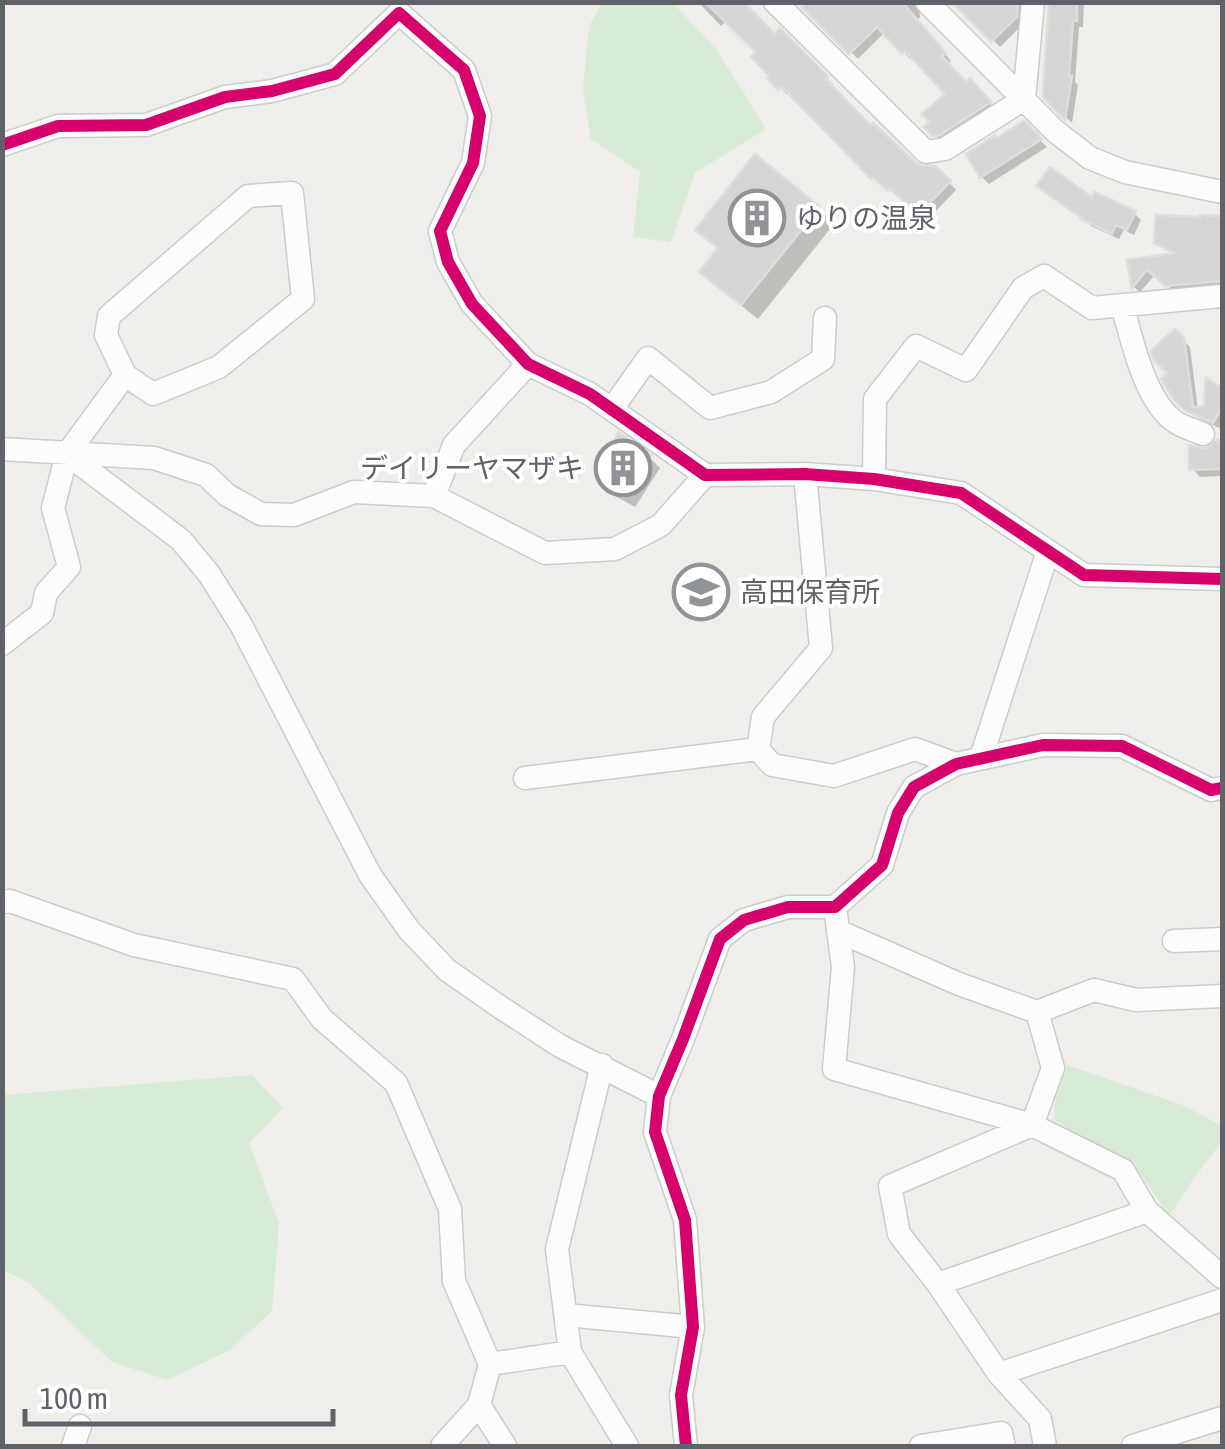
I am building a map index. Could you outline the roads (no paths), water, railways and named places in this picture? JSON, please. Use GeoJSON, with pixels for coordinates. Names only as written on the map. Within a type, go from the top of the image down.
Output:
{"type":"FeatureCollection","features":[{"type":"Feature","properties":{"kind":"street"},"geometry":{"type":"LineString","coordinates":[[775,2],[926,152],[945,149],[1024,99]]}},
{"type":"Feature","properties":{"kind":"street"},"geometry":{"type":"LineString","coordinates":[[927,2],[1055,131],[1090,158],[1124,172],[1222,192]]}},
{"type":"Feature","properties":{"kind":"street"},"geometry":{"type":"LineString","coordinates":[[1024,99],[1033,2]]}},
{"type":"Feature","properties":{"kind":"street"},"geometry":{"type":"LineString","coordinates":[[2,144],[58,126],[146,125],[225,97],[272,91],[336,74],[398,14],[464,70],[480,116],[473,163],[440,231],[448,262],[472,304],[528,364],[590,394],[705,475],[805,474],[874,479],[961,493],[1084,575],[1222,579]]}},
{"type":"Feature","properties":{"kind":"street"},"geometry":{"type":"LineString","coordinates":[[292,193],[302,299],[218,367],[153,394],[125,375],[106,335],[110,316],[248,196],[292,193]]}},
{"type":"Feature","properties":{"kind":"street"},"geometry":{"type":"LineString","coordinates":[[874,479],[874,400],[916,346],[966,370],[1024,288],[1044,276],[1092,308],[1222,296]]}},
{"type":"Feature","properties":{"kind":"street"},"geometry":{"type":"LineString","coordinates":[[1122,305],[1134,348],[1157,402],[1174,421],[1203,434]]}},
{"type":"Feature","properties":{"kind":"street"},"geometry":{"type":"LineString","coordinates":[[612,409],[648,358],[710,408],[772,392],[822,359],[825,318]]}},
{"type":"Feature","properties":{"kind":"street"},"geometry":{"type":"LineString","coordinates":[[434,496],[454,445],[528,364]]}},
{"type":"Feature","properties":{"kind":"street"},"geometry":{"type":"LineString","coordinates":[[2,644],[42,613],[46,593],[69,567],[54,508],[67,454],[125,375]]}},
{"type":"Feature","properties":{"kind":"street"},"geometry":{"type":"LineString","coordinates":[[2,449],[154,458],[206,474],[227,494],[261,514],[294,515],[354,492],[434,496],[545,554],[615,549],[661,525],[705,475]]}},
{"type":"Feature","properties":{"kind":"street"},"geometry":{"type":"LineString","coordinates":[[67,454],[181,540],[209,574],[240,624],[370,875],[409,930],[448,970],[560,1046],[660,1096]]}},
{"type":"Feature","properties":{"kind":"street"},"geometry":{"type":"LineString","coordinates":[[758,749],[763,717],[821,648],[805,474]]}},
{"type":"Feature","properties":{"kind":"street"},"geometry":{"type":"LineString","coordinates":[[981,758],[1048,551]]}},
{"type":"Feature","properties":{"kind":"street"},"geometry":{"type":"LineString","coordinates":[[1222,788],[1212,790],[1122,746],[1042,745],[956,764],[914,787],[898,813],[882,865],[836,919],[843,968],[834,1069],[1032,1124],[1123,1170],[1147,1211],[1222,1277]]}},
{"type":"Feature","properties":{"kind":"street"},"geometry":{"type":"LineString","coordinates":[[758,749],[772,765],[834,776],[915,749],[956,764]]}},
{"type":"Feature","properties":{"kind":"street"},"geometry":{"type":"LineString","coordinates":[[525,778],[758,749]]}},
{"type":"Feature","properties":{"kind":"street"},"geometry":{"type":"LineString","coordinates":[[2,902],[10,901],[134,945],[293,979],[322,1018],[396,1083],[450,1209],[454,1281],[490,1364],[480,1405],[442,1446]]}},
{"type":"Feature","properties":{"kind":"street"},"geometry":{"type":"LineString","coordinates":[[686,1446],[681,1396],[693,1327],[685,1220],[654,1132],[660,1096],[720,939],[744,920],[788,908],[836,919],[959,984],[1036,1012],[1094,990],[1136,1000],[1222,996]]}},
{"type":"Feature","properties":{"kind":"street"},"geometry":{"type":"LineString","coordinates":[[1174,941],[1222,939]]}},
{"type":"Feature","properties":{"kind":"street"},"geometry":{"type":"LineString","coordinates":[[1036,1012],[1053,1068],[1032,1124],[890,1186],[899,1234],[999,1374],[1040,1420],[1044,1446]]}},
{"type":"Feature","properties":{"kind":"street"},"geometry":{"type":"LineString","coordinates":[[602,1065],[557,1249],[570,1352],[627,1446]]}},
{"type":"Feature","properties":{"kind":"street"},"geometry":{"type":"LineString","coordinates":[[938,1284],[1147,1211]]}},
{"type":"Feature","properties":{"kind":"street"},"geometry":{"type":"LineString","coordinates":[[999,1374],[1222,1300]]}},
{"type":"Feature","properties":{"kind":"street"},"geometry":{"type":"LineString","coordinates":[[566,1315],[693,1327]]}},
{"type":"Feature","properties":{"kind":"street"},"geometry":{"type":"LineString","coordinates":[[490,1364],[570,1352]]}},
{"type":"Feature","properties":{"kind":"street"},"geometry":{"type":"LineString","coordinates":[[480,1405],[505,1446]]}},
{"type":"Feature","properties":{"kind":"street"},"geometry":{"type":"LineString","coordinates":[[1134,1446],[1222,1418]]}},
{"type":"Feature","properties":{"kind":"street"},"geometry":{"type":"LineString","coordinates":[[921,1446],[1001,1433],[1004,1446]]}},
{"type":"Feature","properties":{"kind":"place","name":"ゆりの温泉"},"geometry":{"type":"Point","coordinates":[757,218]}},
{"type":"Feature","properties":{"kind":"place","name":"デイリーヤマザキ"},"geometry":{"type":"Point","coordinates":[623,468]}},
{"type":"Feature","properties":{"kind":"place","name":"高田保育所"},"geometry":{"type":"Point","coordinates":[701,592]}}]}
